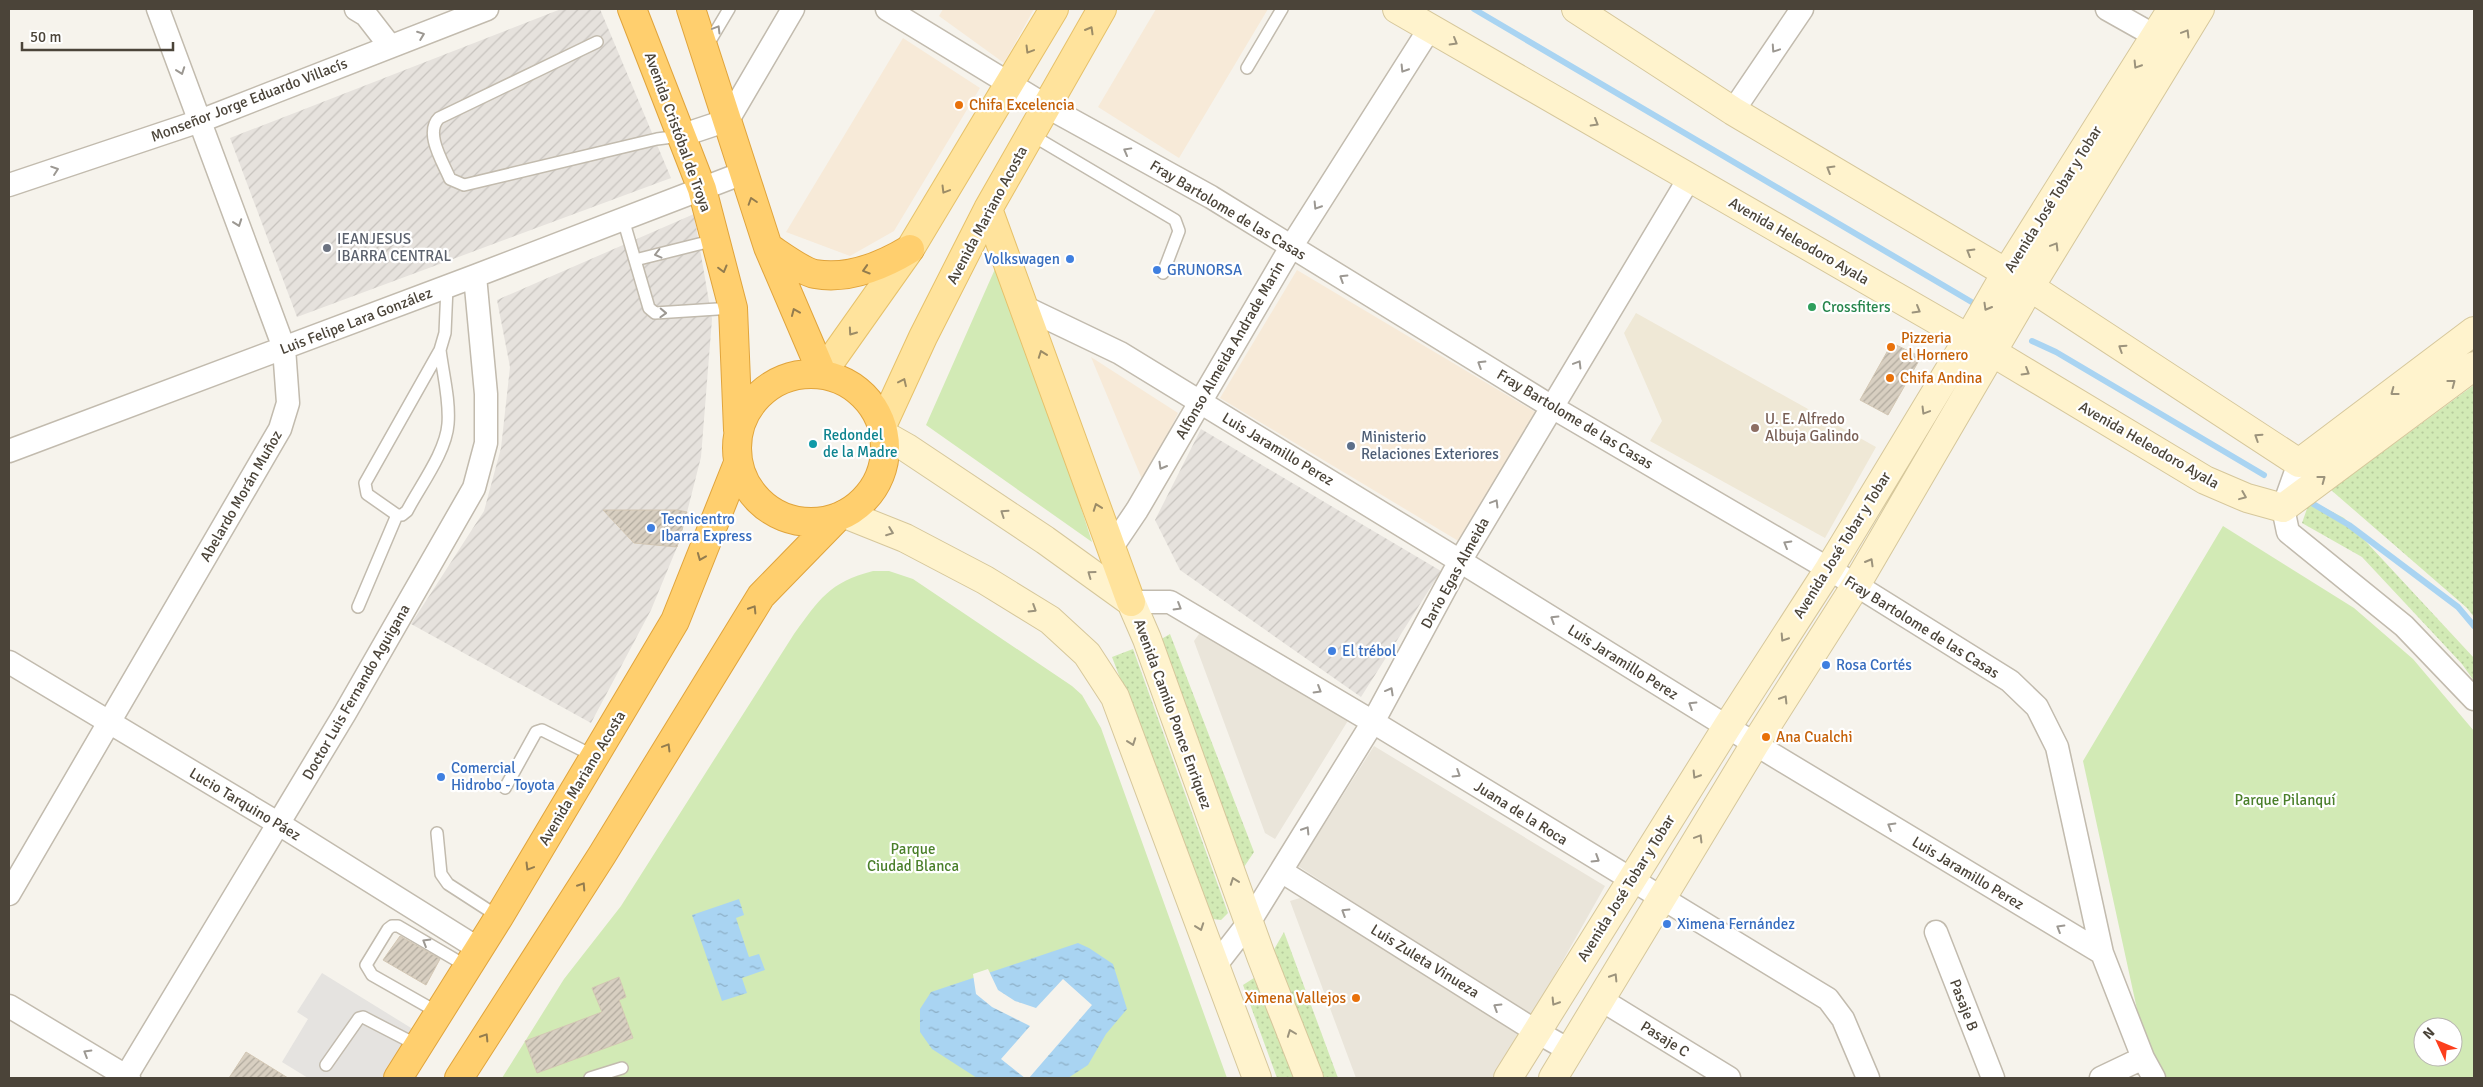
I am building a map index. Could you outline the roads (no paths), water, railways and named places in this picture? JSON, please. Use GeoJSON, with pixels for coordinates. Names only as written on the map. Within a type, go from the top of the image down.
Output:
{"type":"FeatureCollection","features":[{"type":"Feature","properties":{"kind":"highway","name":"Avenida Cristóbal de Troya"},"geometry":{"type":"LineString","coordinates":[[632,9],[702,189],[733,308],[738,436]]}},
{"type":"Feature","properties":{"kind":"highway"},"geometry":{"type":"LineString","coordinates":[[691,9],[768,247],[822,373]]}},
{"type":"Feature","properties":{"kind":"highway"},"geometry":{"type":"LineString","coordinates":[[768,247],[813,274],[854,273],[886,264],[910,249]]}},
{"type":"Feature","properties":{"kind":"highway"},"geometry":{"type":"LineString","coordinates":[[459,1078],[602,855],[761,596],[805,549],[841,516],[869,494],[877,481],[884,458],[883,431],[874,409],[862,394],[847,383],[822,373],[790,377],[772,386],[752,405],[744,416],[738,436],[738,463],[750,490],[758,501],[775,514],[802,521],[817,522],[841,516]]}},
{"type":"Feature","properties":{"kind":"highway","name":"Avenida Mariano Acosta"},"geometry":{"type":"LineString","coordinates":[[398,1078],[474,958],[596,757],[675,621],[738,463]]}},
{"type":"Feature","properties":{"kind":"main road"},"geometry":{"type":"LineString","coordinates":[[822,373],[910,249],[1054,9]]}},
{"type":"Feature","properties":{"kind":"main road","name":"Avenida Mariano Acosta"},"geometry":{"type":"LineString","coordinates":[[883,431],[923,337],[988,209],[1102,9]]}},
{"type":"Feature","properties":{"kind":"main road","name":"Avenida Heleodoro Ayala"},"geometry":{"type":"LineString","coordinates":[[1397,9],[1992,352],[2205,480],[2247,498],[2283,508]]}},
{"type":"Feature","properties":{"kind":"main road"},"geometry":{"type":"LineString","coordinates":[[1576,9],[1733,112],[2030,288],[2299,464],[2474,331]]}},
{"type":"Feature","properties":{"kind":"main road","name":"Avenida José Tobar y Tobar"},"geometry":{"type":"LineString","coordinates":[[1508,1078],[1726,727],[1829,569],[2006,273],[2172,9]]}},
{"type":"Feature","properties":{"kind":"main road","name":"Avenida José Tobar y Tobar"},"geometry":{"type":"LineString","coordinates":[[1553,1078],[1755,744],[1856,585],[2030,288],[2200,9]]}},
{"type":"Feature","properties":{"kind":"main road"},"geometry":{"type":"LineString","coordinates":[[988,209],[1131,602]]}},
{"type":"Feature","properties":{"kind":"main road"},"geometry":{"type":"LineString","coordinates":[[2283,508],[2474,366]]}},
{"type":"Feature","properties":{"kind":"main road","name":"Avenida Camilo Ponce Enriquez"},"geometry":{"type":"LineString","coordinates":[[883,431],[1045,540],[1131,602],[1147,639],[1309,1078]]}},
{"type":"Feature","properties":{"kind":"main road"},"geometry":{"type":"LineString","coordinates":[[841,516],[905,538],[985,580],[1050,620],[1087,654],[1115,697],[1257,1078]]}},
{"type":"Feature","properties":{"kind":"street","name":"Abelardo Morán Muñoz"},"geometry":{"type":"LineString","coordinates":[[9,894],[280,429],[288,403],[284,348],[158,9]]}},
{"type":"Feature","properties":{"kind":"street"},"geometry":{"type":"LineString","coordinates":[[356,9],[366,15],[390,46]]}},
{"type":"Feature","properties":{"kind":"street","name":"Monseñor Jorge Eduardo Villacís"},"geometry":{"type":"LineString","coordinates":[[9,185],[200,121],[487,9]]}},
{"type":"Feature","properties":{"kind":"street"},"geometry":{"type":"LineString","coordinates":[[680,136],[728,120],[793,9]]}},
{"type":"Feature","properties":{"kind":"street","name":"Fray Bartolome de las Casas"},"geometry":{"type":"LineString","coordinates":[[887,9],[1008,84],[1211,197],[1552,407],[1856,585],[2010,681],[2037,707],[2057,747],[2102,953]]}},
{"type":"Feature","properties":{"kind":"street"},"geometry":{"type":"LineString","coordinates":[[1733,112],[1802,9]]}},
{"type":"Feature","properties":{"kind":"street"},"geometry":{"type":"LineString","coordinates":[[2107,9],[2155,36]]}},
{"type":"Feature","properties":{"kind":"street","name":"Alfonso Almeida Andrade Marin"},"geometry":{"type":"LineString","coordinates":[[1112,547],[1136,510],[1291,247],[1430,28]]}},
{"type":"Feature","properties":{"kind":"street","name":"Luis Felipe Lara González"},"geometry":{"type":"LineString","coordinates":[[9,451],[447,287],[743,173]]}},
{"type":"Feature","properties":{"kind":"street","name":"Dario Egas Almeida"},"geometry":{"type":"LineString","coordinates":[[1215,966],[1250,921],[1373,722],[1460,561],[1690,177]]}},
{"type":"Feature","properties":{"kind":"street","name":"Doctor Luis Fernando Aguigana"},"geometry":{"type":"LineString","coordinates":[[127,1078],[345,713],[474,488],[486,443],[486,394],[475,276]]}},
{"type":"Feature","properties":{"kind":"street","name":"Luis Jaramillo Perez"},"geometry":{"type":"LineString","coordinates":[[1024,307],[1120,354],[1460,561],[1726,727],[2102,953]]}},
{"type":"Feature","properties":{"kind":"street"},"geometry":{"type":"LineString","coordinates":[[2299,464],[2283,508],[2288,532],[2404,626],[2474,699]]}},
{"type":"Feature","properties":{"kind":"street","name":"Juana de la Roca"},"geometry":{"type":"LineString","coordinates":[[1131,602],[1170,602],[1373,722],[1630,881],[1828,999],[1843,1019],[1868,1078]]}},
{"type":"Feature","properties":{"kind":"street","name":"Lucio Tarquino Páez"},"geometry":{"type":"LineString","coordinates":[[9,662],[279,824],[474,958]]}},
{"type":"Feature","properties":{"kind":"street","name":"Luis Zuleta Vinueza"},"geometry":{"type":"LineString","coordinates":[[1281,872],[1537,1032],[1570,1050]]}},
{"type":"Feature","properties":{"kind":"street","name":"Pasaje B"},"geometry":{"type":"LineString","coordinates":[[1936,932],[1993,1078]]}},
{"type":"Feature","properties":{"kind":"street"},"geometry":{"type":"LineString","coordinates":[[2102,953],[2143,1058],[2154,1078]]}},
{"type":"Feature","properties":{"kind":"street","name":"Pasaje C"},"geometry":{"type":"LineString","coordinates":[[1600,999],[1729,1078]]}},
{"type":"Feature","properties":{"kind":"street"},"geometry":{"type":"LineString","coordinates":[[9,1006],[127,1078]]}},
{"type":"Feature","properties":{"kind":"street"},"geometry":{"type":"LineString","coordinates":[[2101,1078],[2143,1058]]}},
{"type":"Feature","properties":{"kind":"lane"},"geometry":{"type":"LineString","coordinates":[[704,50],[729,9]]}},
{"type":"Feature","properties":{"kind":"lane"},"geometry":{"type":"LineString","coordinates":[[1247,68],[1282,9]]}},
{"type":"Feature","properties":{"kind":"lane"},"geometry":{"type":"LineString","coordinates":[[597,42],[439,118],[434,123],[432,131],[450,179],[464,186],[657,139],[680,136]]}},
{"type":"Feature","properties":{"kind":"lane"},"geometry":{"type":"LineString","coordinates":[[1030,134],[1175,220],[1180,231],[1163,273]]}},
{"type":"Feature","properties":{"kind":"lane"},"geometry":{"type":"LineString","coordinates":[[623,219],[649,308],[655,313],[733,308]]}},
{"type":"Feature","properties":{"kind":"lane"},"geometry":{"type":"LineString","coordinates":[[635,260],[715,240]]}},
{"type":"Feature","properties":{"kind":"lane"},"geometry":{"type":"LineString","coordinates":[[440,350],[448,424],[443,444],[406,511],[402,515],[397,515],[367,494],[364,483],[440,350],[445,333],[447,287]]}},
{"type":"Feature","properties":{"kind":"lane"},"geometry":{"type":"LineString","coordinates":[[358,607],[397,515]]}},
{"type":"Feature","properties":{"kind":"lane"},"geometry":{"type":"LineString","coordinates":[[505,788],[536,732],[542,730],[596,757]]}},
{"type":"Feature","properties":{"kind":"lane"},"geometry":{"type":"LineString","coordinates":[[437,833],[441,874],[448,884],[498,918]]}},
{"type":"Feature","properties":{"kind":"lane"},"geometry":{"type":"LineString","coordinates":[[439,1013],[372,975],[367,970],[366,965],[388,929],[392,926],[398,926],[474,958]]}},
{"type":"Feature","properties":{"kind":"lane"},"geometry":{"type":"LineString","coordinates":[[326,1065],[358,1018],[362,1017],[419,1046]]}},
{"type":"Feature","properties":{"kind":"lane"},"geometry":{"type":"LineString","coordinates":[[590,1078],[622,1068]]}},
{"type":"Feature","properties":{"kind":"water"},"geometry":{"type":"Polygon","coordinates":[[[739,899],[744,915],[736,918],[749,957],[759,954],[765,970],[742,978],[747,993],[722,1001],[692,915],[739,899]]]}},
{"type":"Feature","properties":{"kind":"water"},"geometry":{"type":"Polygon","coordinates":[[[1078,943],[1113,964],[1127,1009],[1106,1034],[1088,1065],[1068,1078],[977,1078],[932,1049],[920,1032],[920,1009],[931,992],[1078,943]]]}},
{"type":"Feature","properties":{"kind":"waterway"},"geometry":{"type":"LineString","coordinates":[[1474,9],[1975,304]]}},
{"type":"Feature","properties":{"kind":"waterway"},"geometry":{"type":"LineString","coordinates":[[2032,341],[2056,352],[2264,475]]}},
{"type":"Feature","properties":{"kind":"waterway"},"geometry":{"type":"LineString","coordinates":[[2310,502],[2349,525],[2458,607],[2474,626]]}},
{"type":"Feature","properties":{"kind":"place","name":"Chifa Excelencia"},"geometry":{"type":"Point","coordinates":[959,105]}},
{"type":"Feature","properties":{"kind":"place","name":"IEANJESUS IBARRA CENTRAL"},"geometry":{"type":"Point","coordinates":[327,248]}},
{"type":"Feature","properties":{"kind":"place","name":"Volkswagen"},"geometry":{"type":"Point","coordinates":[1070,259]}},
{"type":"Feature","properties":{"kind":"place","name":"GRUNORSA"},"geometry":{"type":"Point","coordinates":[1157,270]}},
{"type":"Feature","properties":{"kind":"place","name":"Crossfiters"},"geometry":{"type":"Point","coordinates":[1812,307]}},
{"type":"Feature","properties":{"kind":"place","name":"Pizzeria el Hornero"},"geometry":{"type":"Point","coordinates":[1891,347]}},
{"type":"Feature","properties":{"kind":"place","name":"Chifa Andina"},"geometry":{"type":"Point","coordinates":[1890,378]}},
{"type":"Feature","properties":{"kind":"place","name":"U. E. Alfredo Albuja Galindo"},"geometry":{"type":"Point","coordinates":[1755,428]}},
{"type":"Feature","properties":{"kind":"place","name":"Redondel de la Madre"},"geometry":{"type":"Point","coordinates":[813,444]}},
{"type":"Feature","properties":{"kind":"place","name":"Ministerio Relaciones Exteriores"},"geometry":{"type":"Point","coordinates":[1351,446]}},
{"type":"Feature","properties":{"kind":"place","name":"Tecnicentro Ibarra Express"},"geometry":{"type":"Point","coordinates":[651,528]}},
{"type":"Feature","properties":{"kind":"place","name":"El trébol"},"geometry":{"type":"Point","coordinates":[1332,651]}},
{"type":"Feature","properties":{"kind":"place","name":"Rosa Cortés"},"geometry":{"type":"Point","coordinates":[1826,665]}},
{"type":"Feature","properties":{"kind":"place","name":"Ana Cualchi"},"geometry":{"type":"Point","coordinates":[1766,737]}},
{"type":"Feature","properties":{"kind":"place","name":"Comercial Hidrobo - Toyota"},"geometry":{"type":"Point","coordinates":[441,777]}},
{"type":"Feature","properties":{"kind":"place","name":"Ximena Fernández"},"geometry":{"type":"Point","coordinates":[1667,924]}},
{"type":"Feature","properties":{"kind":"place","name":"Ximena Vallejos"},"geometry":{"type":"Point","coordinates":[1356,998]}},
{"type":"Feature","properties":{"kind":"park label","name":"Parque Pilanquí"},"geometry":{"type":"Point","coordinates":[2285,800]}},
{"type":"Feature","properties":{"kind":"park label","name":"Parque Ciudad Blanca"},"geometry":{"type":"Point","coordinates":[913,858]}}]}
